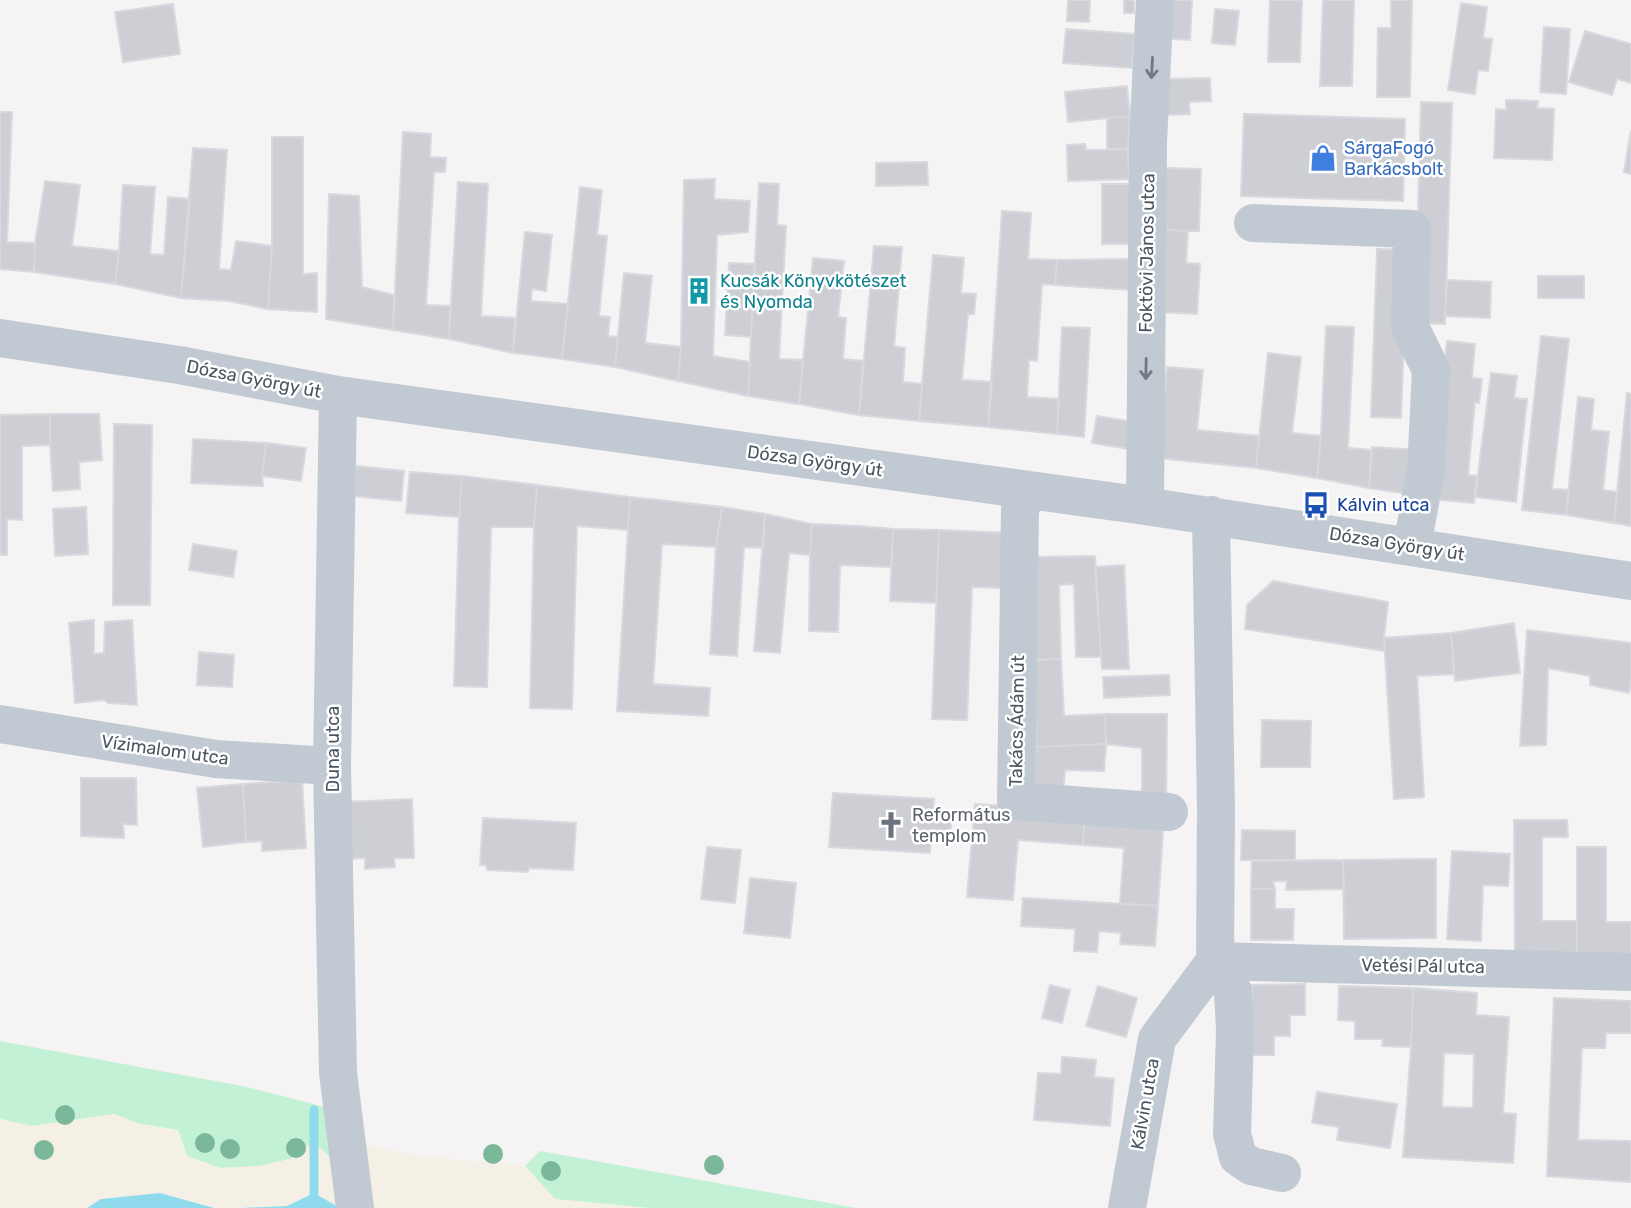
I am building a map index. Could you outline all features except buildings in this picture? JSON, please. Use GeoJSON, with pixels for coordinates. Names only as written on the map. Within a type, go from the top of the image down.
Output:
{"type":"FeatureCollection","features":[{"type":"Feature","properties":{"kind":"street","name":"Foktövi János utca"},"geometry":{"type":"LineString","coordinates":[[1145,506],[1148,142],[1155,0]]}},
{"type":"Feature","properties":{"kind":"street"},"geometry":{"type":"LineString","coordinates":[[1254,223],[1412,229],[1410,327],[1431,370],[1426,470],[1412,546]]}},
{"type":"Feature","properties":{"kind":"street","name":"Dózsa György út"},"geometry":{"type":"LineString","coordinates":[[0,338],[179,365],[338,395],[1211,515],[1631,581]]}},
{"type":"Feature","properties":{"kind":"street","name":"Duna utca"},"geometry":{"type":"LineString","coordinates":[[338,395],[332,766],[338,1073],[355,1208]]}},
{"type":"Feature","properties":{"kind":"street","name":"Takács Ádám út"},"geometry":{"type":"LineString","coordinates":[[1029,490],[1020,509],[1016,801],[1169,812]]}},
{"type":"Feature","properties":{"kind":"street"},"geometry":{"type":"LineString","coordinates":[[1211,515],[1216,810],[1215,961],[1233,991],[1235,1030],[1232,1135],[1238,1157],[1251,1166],[1282,1173]]}},
{"type":"Feature","properties":{"kind":"street","name":"Vízimalom utca"},"geometry":{"type":"LineString","coordinates":[[0,724],[216,759],[332,766]]}},
{"type":"Feature","properties":{"kind":"street","name":"Vetési Pál utca"},"geometry":{"type":"LineString","coordinates":[[1215,961],[1631,972]]}},
{"type":"Feature","properties":{"kind":"street","name":"Kálvin utca"},"geometry":{"type":"LineString","coordinates":[[1127,1208],[1157,1039],[1215,961]]}},
{"type":"Feature","properties":{"kind":"green space"},"geometry":{"type":"Polygon","coordinates":[[[0,1041],[247,1087],[333,1109],[333,1161],[314,1142],[290,1159],[260,1166],[220,1168],[187,1156],[178,1130],[136,1123],[115,1114],[32,1126],[0,1119],[0,1041]]]}},
{"type":"Feature","properties":{"kind":"green space"},"geometry":{"type":"Polygon","coordinates":[[[540,1151],[856,1208],[648,1208],[554,1199],[525,1166],[540,1151]]]}},
{"type":"Feature","properties":{"kind":"sand"},"geometry":{"type":"Polygon","coordinates":[[[115,1114],[138,1124],[178,1130],[187,1156],[220,1168],[260,1166],[290,1159],[314,1141],[333,1161],[347,1142],[420,1156],[525,1166],[555,1199],[648,1208],[340,1208],[314,1193],[287,1206],[214,1208],[160,1193],[101,1199],[87,1208],[0,1208],[0,1119],[32,1126],[115,1114]]]}},
{"type":"Feature","properties":{"kind":"water"},"geometry":{"type":"Polygon","coordinates":[[[160,1193],[214,1208],[87,1208],[101,1199],[160,1193]]]}},
{"type":"Feature","properties":{"kind":"water"},"geometry":{"type":"Polygon","coordinates":[[[314,1193],[340,1208],[240,1208],[287,1206],[314,1193]]]}},
{"type":"Feature","properties":{"kind":"waterway"},"geometry":{"type":"LineString","coordinates":[[314,1110],[314,1193]]}},
{"type":"Feature","properties":{"kind":"place","name":"SárgaFogó Barkácsbolt"},"geometry":{"type":"Point","coordinates":[1323,158]}},
{"type":"Feature","properties":{"kind":"place","name":"Kucsák Könyvkötészet és Nyomda"},"geometry":{"type":"Point","coordinates":[699,291]}},
{"type":"Feature","properties":{"kind":"place","name":"Kálvin utca"},"geometry":{"type":"Point","coordinates":[1316,505]}},
{"type":"Feature","properties":{"kind":"place","name":"Református templom"},"geometry":{"type":"Point","coordinates":[891,825]}}]}
